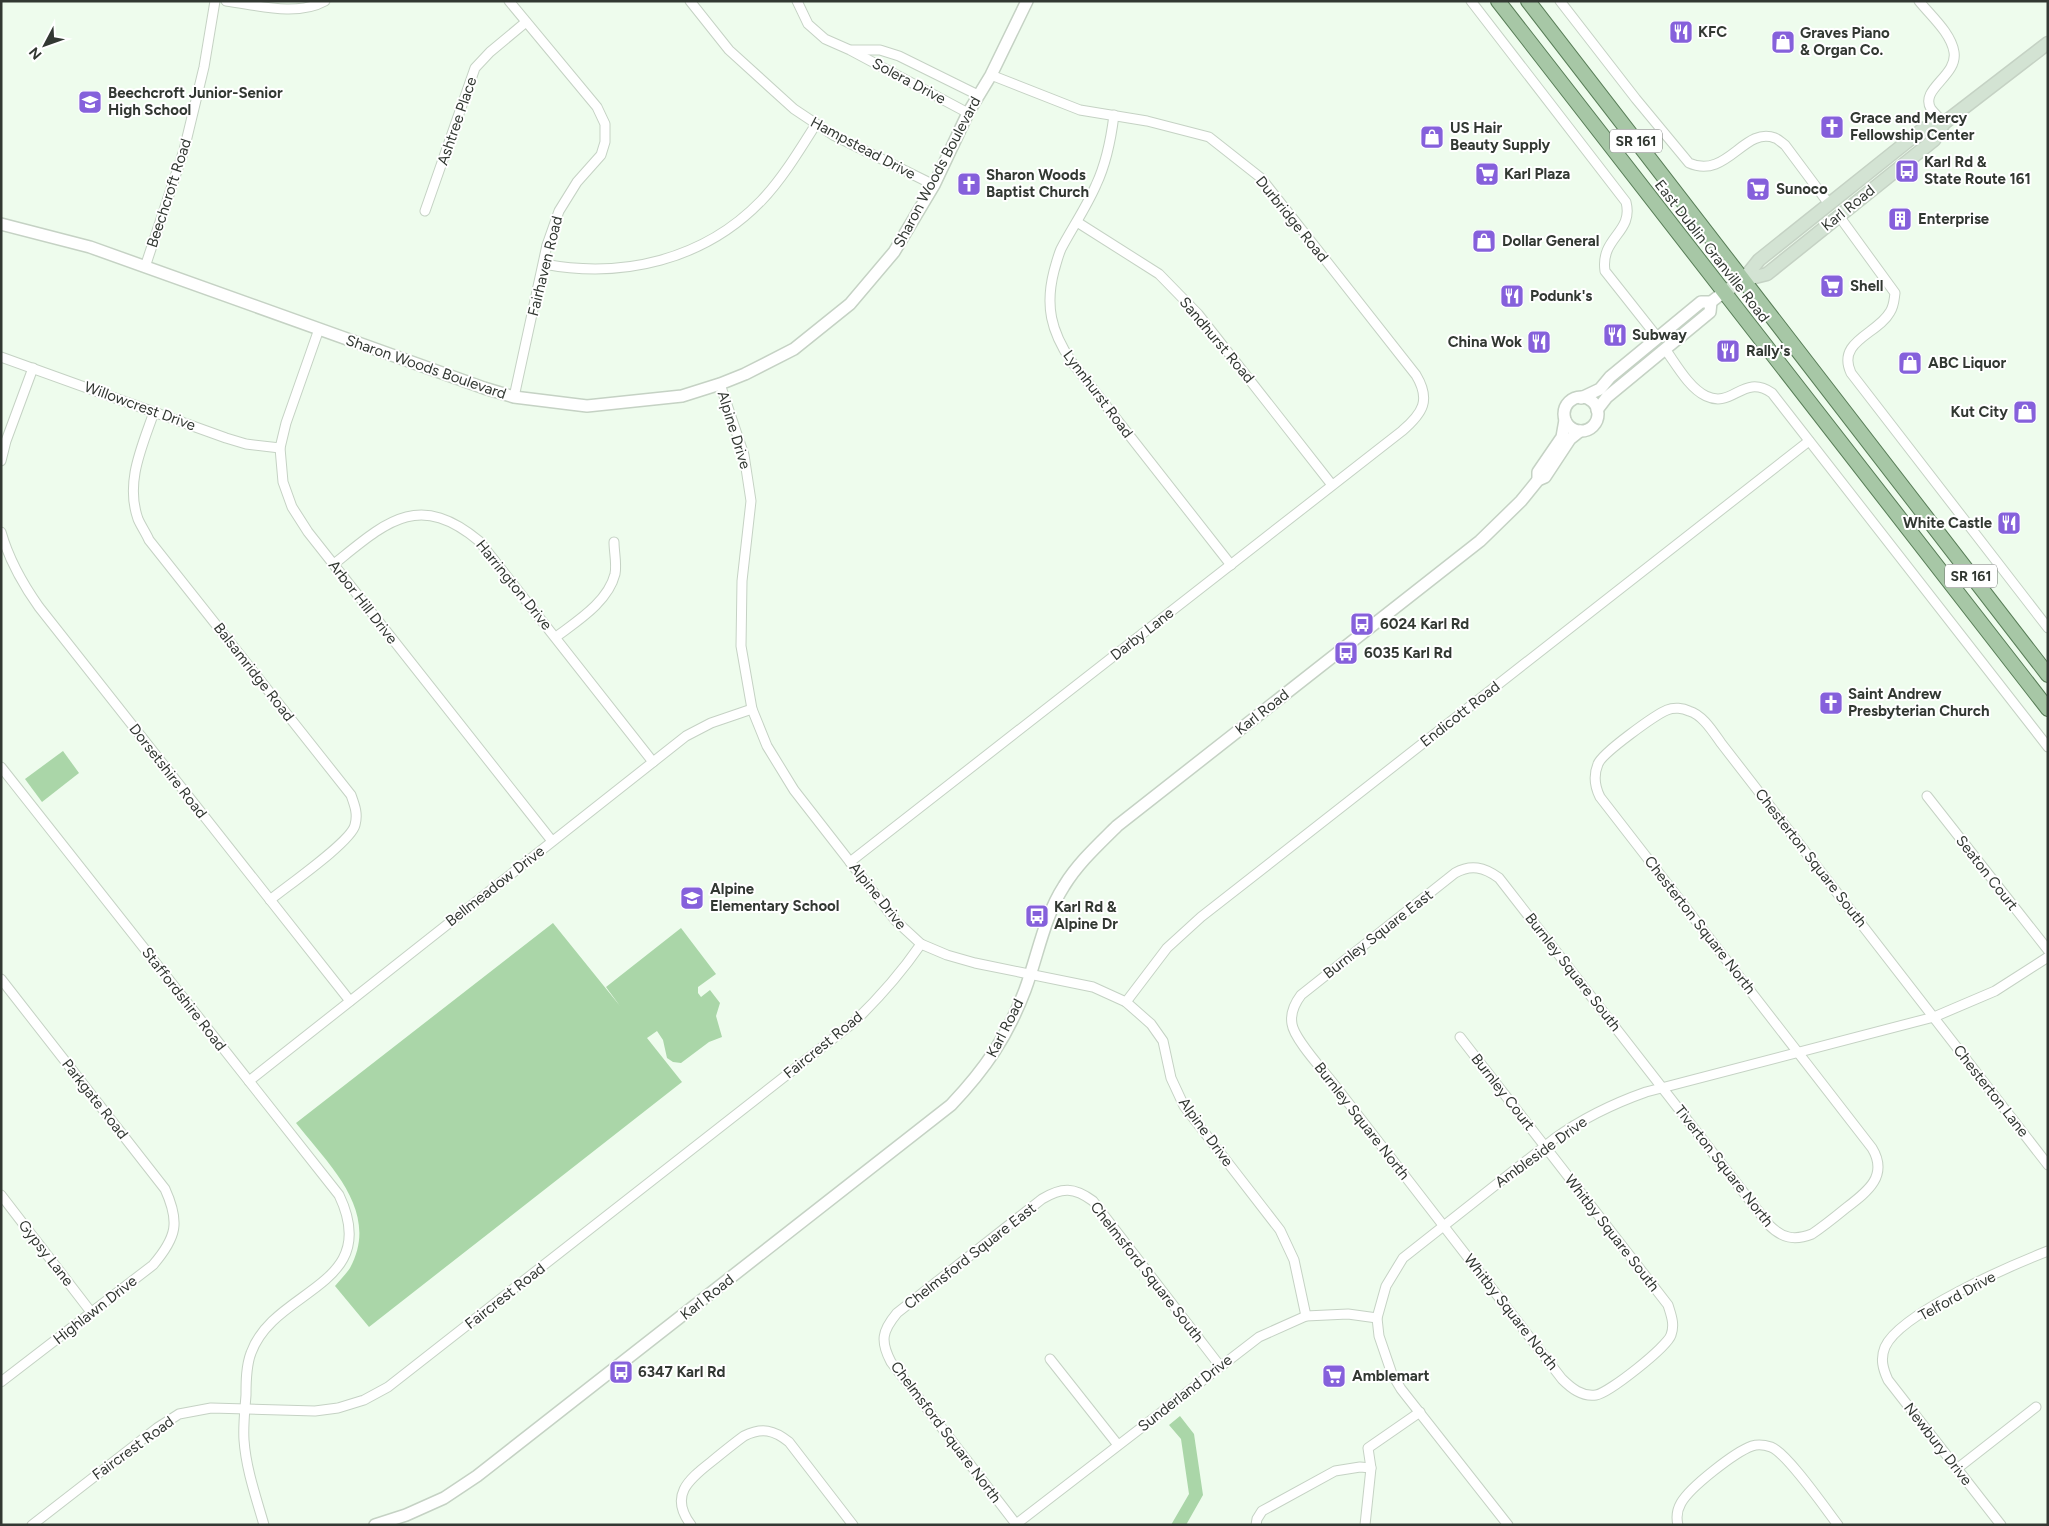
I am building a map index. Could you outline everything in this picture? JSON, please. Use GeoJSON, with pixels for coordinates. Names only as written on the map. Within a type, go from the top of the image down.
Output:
{"type":"FeatureCollection","features":[{"type":"Feature","properties":{"kind":"main road","name":"East Dublin Granville Road"},"geometry":{"type":"LineString","coordinates":[[1498,1],[2048,709]]}},
{"type":"Feature","properties":{"kind":"main road","name":"East Dublin Granville Road"},"geometry":{"type":"LineString","coordinates":[[1528,1],[2048,675]]}},
{"type":"Feature","properties":{"kind":"main road","name":"Karl Road"},"geometry":{"type":"LineString","coordinates":[[1743,280],[1759,260],[1923,129],[1944,123],[2048,43]]}},
{"type":"Feature","properties":{"kind":"main road","name":"Karl Road"},"geometry":{"type":"LineString","coordinates":[[1724,292],[1743,280],[1767,274],[1934,140],[1944,123]]}},
{"type":"Feature","properties":{"kind":"street","name":"Beechcroft Road"},"geometry":{"type":"LineString","coordinates":[[145,267],[184,150],[204,67],[215,1]]}},
{"type":"Feature","properties":{"kind":"street"},"geometry":{"type":"LineString","coordinates":[[226,1],[294,10],[314,7],[325,1]]}},
{"type":"Feature","properties":{"kind":"street","name":"Fairhaven Road"},"geometry":{"type":"LineString","coordinates":[[509,1],[597,107],[605,124],[605,142],[601,155],[578,182],[559,211],[547,245],[514,397]]}},
{"type":"Feature","properties":{"kind":"street","name":"Hampstead Drive"},"geometry":{"type":"LineString","coordinates":[[690,1],[729,50],[794,109],[816,124],[934,185]]}},
{"type":"Feature","properties":{"kind":"street","name":"Solera Drive"},"geometry":{"type":"LineString","coordinates":[[797,1],[808,24],[825,39],[850,50],[968,113]]}},
{"type":"Feature","properties":{"kind":"street","name":"Sharon Woods Boulevard"},"geometry":{"type":"LineString","coordinates":[[1,224],[90,247],[484,388],[514,397],[587,406],[682,396],[745,374],[794,349],[850,304],[894,252],[934,185],[968,113],[991,75],[1027,1]]}},
{"type":"Feature","properties":{"kind":"street"},"geometry":{"type":"LineString","coordinates":[[1471,1],[1626,202],[1627,220],[1605,252],[1605,271],[1658,338]]}},
{"type":"Feature","properties":{"kind":"street"},"geometry":{"type":"LineString","coordinates":[[1560,1],[1636,99],[1689,163],[1702,168],[1710,167],[1756,139],[1775,138],[1785,145],[1829,204]]}},
{"type":"Feature","properties":{"kind":"street"},"geometry":{"type":"LineString","coordinates":[[1919,1],[1948,38],[1954,53],[1951,69],[1930,93],[1928,101],[1931,108],[1944,123]]}},
{"type":"Feature","properties":{"kind":"street","name":"Ashtree Place"},"geometry":{"type":"LineString","coordinates":[[425,210],[475,68],[490,52],[526,22]]}},
{"type":"Feature","properties":{"kind":"street","name":"Solera Drive"},"geometry":{"type":"LineString","coordinates":[[850,50],[880,50],[899,56],[978,95]]}},
{"type":"Feature","properties":{"kind":"street","name":"Durbridge Road"},"geometry":{"type":"LineString","coordinates":[[991,75],[1080,110],[1147,121],[1209,137],[1261,178],[1416,375],[1423,386],[1425,399]]}},
{"type":"Feature","properties":{"kind":"street","name":"Lynnhurst Road"},"geometry":{"type":"LineString","coordinates":[[1114,115],[1112,136],[1096,185],[1060,251],[1050,288],[1049,309],[1060,345],[1231,564]]}},
{"type":"Feature","properties":{"kind":"street"},"geometry":{"type":"LineString","coordinates":[[544,264],[570,269],[608,270],[649,264],[683,254],[722,233],[761,201],[793,160],[816,124]]}},
{"type":"Feature","properties":{"kind":"street"},"geometry":{"type":"LineString","coordinates":[[1839,216],[1895,293],[1894,306],[1889,315],[1856,342],[1849,351],[1846,360],[1851,373],[2048,628]]}},
{"type":"Feature","properties":{"kind":"street","name":"Sandhurst Road"},"geometry":{"type":"LineString","coordinates":[[1077,222],[1160,274],[1198,314],[1332,485]]}},
{"type":"Feature","properties":{"kind":"street","name":"Karl Road"},"geometry":{"type":"LineString","coordinates":[[1581,398],[1600,389],[1610,378],[1701,302],[1711,302],[1724,292]]}},
{"type":"Feature","properties":{"kind":"street","name":"Karl Road"},"geometry":{"type":"LineString","coordinates":[[1597,410],[1607,397],[1710,312],[1711,302]]}},
{"type":"Feature","properties":{"kind":"street","name":"Arbor Hill Drive"},"geometry":{"type":"LineString","coordinates":[[319,329],[286,423],[280,448],[283,482],[292,507],[308,532],[552,842]]}},
{"type":"Feature","properties":{"kind":"street"},"geometry":{"type":"LineString","coordinates":[[1665,349],[1695,388],[1706,396],[1718,399],[1731,396],[1753,386],[1772,393],[2048,747]]}},
{"type":"Feature","properties":{"kind":"street","name":"Willowcrest Drive"},"geometry":{"type":"LineString","coordinates":[[1,357],[240,442],[280,448]]}},
{"type":"Feature","properties":{"kind":"street"},"geometry":{"type":"LineString","coordinates":[[1,461],[33,368]]}},
{"type":"Feature","properties":{"kind":"street","name":"Alpine Drive"},"geometry":{"type":"LineString","coordinates":[[720,384],[744,455],[751,501],[742,581],[741,646],[752,709],[767,746],[794,790],[896,921],[921,944],[947,955],[1093,986],[1126,1002],[1152,1024],[1163,1040],[1171,1078],[1184,1106],[1280,1230],[1294,1260],[1306,1316]]}},
{"type":"Feature","properties":{"kind":"street"},"geometry":{"type":"LineString","coordinates":[[1576,398],[1591,401],[1597,410],[1597,419],[1589,429],[1580,431],[1572,429],[1565,420],[1564,415],[1567,405],[1576,398]]}},
{"type":"Feature","properties":{"kind":"street","name":"Darby Lane"},"geometry":{"type":"LineString","coordinates":[[850,862],[1415,420],[1425,399]]}},
{"type":"Feature","properties":{"kind":"street","name":"Balsamridge Road"},"geometry":{"type":"LineString","coordinates":[[154,412],[133,477],[138,520],[149,540],[352,795],[357,811],[355,827],[345,840],[270,900]]}},
{"type":"Feature","properties":{"kind":"street","name":"Karl Road"},"geometry":{"type":"LineString","coordinates":[[1538,480],[1538,472],[1562,437],[1565,420]]}},
{"type":"Feature","properties":{"kind":"street","name":"Karl Road"},"geometry":{"type":"LineString","coordinates":[[375,1525],[406,1515],[444,1498],[478,1476],[952,1105],[977,1077],[998,1047],[1025,990],[1046,924],[1063,887],[1086,856],[1117,826],[1480,541],[1521,501],[1538,480],[1545,477],[1570,439],[1580,431]]}},
{"type":"Feature","properties":{"kind":"street","name":"Endicott Road"},"geometry":{"type":"LineString","coordinates":[[1126,1002],[1167,948],[1201,916],[1809,441]]}},
{"type":"Feature","properties":{"kind":"street","name":"Harrington Drive"},"geometry":{"type":"LineString","coordinates":[[334,564],[388,522],[412,516],[436,517],[452,522],[466,530],[479,541],[556,637],[652,762]]}},
{"type":"Feature","properties":{"kind":"street","name":"Dorsetshire Road"},"geometry":{"type":"LineString","coordinates":[[1,532],[6,550],[19,580],[39,607],[350,1001]]}},
{"type":"Feature","properties":{"kind":"street"},"geometry":{"type":"LineString","coordinates":[[556,637],[591,609],[606,593],[615,574],[614,542]]}},
{"type":"Feature","properties":{"kind":"street","name":"Chesterton Square South"},"geometry":{"type":"LineString","coordinates":[[1600,798],[1595,787],[1595,776],[1598,763],[1602,758],[1659,714],[1669,709],[1680,708],[1691,711],[1701,718],[1934,1017]]}},
{"type":"Feature","properties":{"kind":"street","name":"Bellmeadow Drive"},"geometry":{"type":"LineString","coordinates":[[249,1081],[686,736],[710,723],[752,709]]}},
{"type":"Feature","properties":{"kind":"street","name":"Staffordshire Road"},"geometry":{"type":"LineString","coordinates":[[1,767],[339,1195],[348,1213],[350,1238],[342,1262],[325,1280],[264,1330],[251,1353],[246,1379],[245,1410]]}},
{"type":"Feature","properties":{"kind":"street","name":"Seaton Court"},"geometry":{"type":"LineString","coordinates":[[1927,796],[2048,950]]}},
{"type":"Feature","properties":{"kind":"street","name":"Chesterton Square North"},"geometry":{"type":"LineString","coordinates":[[1600,798],[1876,1155],[1878,1167],[1875,1181],[1867,1192],[1812,1234],[1801,1238],[1790,1238]]}},
{"type":"Feature","properties":{"kind":"street","name":"Burnley Square East"},"geometry":{"type":"LineString","coordinates":[[1292,1013],[1295,1003],[1301,995],[1347,958],[1455,874],[1464,868],[1474,867]]}},
{"type":"Feature","properties":{"kind":"street","name":"Burnley Square South"},"geometry":{"type":"LineString","coordinates":[[1474,867],[1488,870],[1499,878],[1663,1088]]}},
{"type":"Feature","properties":{"kind":"street","name":"Faircrest Road"},"geometry":{"type":"LineString","coordinates":[[32,1525],[157,1428],[179,1414],[211,1408],[315,1412],[338,1408],[364,1400],[388,1387],[853,1023],[872,1005],[921,944]]}},
{"type":"Feature","properties":{"kind":"street","name":"Ambleside Drive"},"geometry":{"type":"LineString","coordinates":[[1508,1525],[1401,1389],[1392,1374],[1383,1352],[1377,1318],[1386,1286],[1403,1258],[1546,1146],[1574,1125],[1601,1109],[1646,1092],[1934,1017],[1995,991],[2048,957]]}},
{"type":"Feature","properties":{"kind":"street","name":"Parkgate Road"},"geometry":{"type":"LineString","coordinates":[[1,979],[165,1189],[173,1207],[175,1226]]}},
{"type":"Feature","properties":{"kind":"street","name":"Burnley Square North"},"geometry":{"type":"LineString","coordinates":[[1292,1013],[1292,1025],[1297,1036],[1443,1226]]}},
{"type":"Feature","properties":{"kind":"street","name":"Chesterton Lane"},"geometry":{"type":"LineString","coordinates":[[1934,1017],[2048,1165]]}},
{"type":"Feature","properties":{"kind":"street","name":"Burnley Court"},"geometry":{"type":"LineString","coordinates":[[1460,1037],[1546,1146]]}},
{"type":"Feature","properties":{"kind":"street","name":"Tiverton Square North"},"geometry":{"type":"LineString","coordinates":[[1663,1088],[1769,1225],[1777,1233],[1790,1238]]}},
{"type":"Feature","properties":{"kind":"street","name":"Whitby Square South"},"geometry":{"type":"LineString","coordinates":[[1546,1146],[1668,1305],[1674,1322],[1671,1336],[1663,1347],[1607,1391],[1595,1395],[1583,1394]]}},
{"type":"Feature","properties":{"kind":"street","name":"Chelmsford Square East"},"geometry":{"type":"LineString","coordinates":[[884,1337],[888,1324],[897,1313],[1042,1199],[1054,1192],[1067,1190]]}},
{"type":"Feature","properties":{"kind":"street","name":"Chelmsford Square South"},"geometry":{"type":"LineString","coordinates":[[1067,1190],[1081,1192],[1092,1201],[1220,1366]]}},
{"type":"Feature","properties":{"kind":"street","name":"Gypsy Lane"},"geometry":{"type":"LineString","coordinates":[[1,1195],[91,1312]]}},
{"type":"Feature","properties":{"kind":"street","name":"Highlawn Drive"},"geometry":{"type":"LineString","coordinates":[[1,1382],[153,1264],[168,1248],[175,1226]]}},
{"type":"Feature","properties":{"kind":"street","name":"Whitby Square North"},"geometry":{"type":"LineString","coordinates":[[1443,1226],[1562,1379],[1571,1388],[1583,1394]]}},
{"type":"Feature","properties":{"kind":"street","name":"Telford Drive"},"geometry":{"type":"LineString","coordinates":[[1882,1359],[1888,1342],[1897,1332],[1920,1314],[1964,1288],[2048,1251]]}},
{"type":"Feature","properties":{"kind":"street","name":"Sunderland Drive"},"geometry":{"type":"LineString","coordinates":[[1016,1524],[1259,1337],[1306,1316],[1348,1314],[1377,1318]]}},
{"type":"Feature","properties":{"kind":"street","name":"Chelmsford Square North"},"geometry":{"type":"LineString","coordinates":[[884,1337],[885,1350],[891,1362],[1016,1524]]}},
{"type":"Feature","properties":{"kind":"street"},"geometry":{"type":"LineString","coordinates":[[1050,1359],[1118,1445]]}},
{"type":"Feature","properties":{"kind":"street","name":"Newbury Drive"},"geometry":{"type":"LineString","coordinates":[[1882,1359],[1888,1380],[2001,1525]]}},
{"type":"Feature","properties":{"kind":"street"},"geometry":{"type":"LineString","coordinates":[[1958,1468],[2036,1407]]}},
{"type":"Feature","properties":{"kind":"street"},"geometry":{"type":"LineString","coordinates":[[245,1410],[244,1440],[252,1484],[264,1525]]}},
{"type":"Feature","properties":{"kind":"street"},"geometry":{"type":"LineString","coordinates":[[1365,1525],[1371,1468],[1368,1448],[1420,1412]]}},
{"type":"Feature","properties":{"kind":"street"},"geometry":{"type":"LineString","coordinates":[[691,1525],[682,1510],[681,1498],[685,1486],[693,1476],[744,1436],[754,1431],[764,1430],[778,1433],[790,1442],[853,1525]]}},
{"type":"Feature","properties":{"kind":"street"},"geometry":{"type":"LineString","coordinates":[[1677,1521],[1681,1503],[1692,1490],[1739,1452],[1754,1445],[1772,1447],[1784,1456],[1838,1525]]}},
{"type":"Feature","properties":{"kind":"street"},"geometry":{"type":"LineString","coordinates":[[1256,1524],[1256,1519],[1262,1511],[1335,1471],[1360,1467],[1371,1468]]}},
{"type":"Feature","properties":{"kind":"green space"},"geometry":{"type":"Polygon","coordinates":[[[63,751],[79,773],[42,802],[25,779],[63,751]]]}},
{"type":"Feature","properties":{"kind":"green space"},"geometry":{"type":"Polygon","coordinates":[[[553,923],[620,1006],[606,987],[681,928],[716,974],[698,987],[698,993],[701,997],[710,990],[720,1003],[716,1016],[722,1037],[709,1042],[681,1063],[673,1062],[667,1058],[663,1040],[657,1031],[647,1038],[682,1082],[369,1327],[335,1286],[350,1268],[358,1247],[359,1227],[355,1208],[347,1190],[335,1172],[296,1123],[553,923]]]}},
{"type":"Feature","properties":{"kind":"green space"},"geometry":{"type":"Polygon","coordinates":[[[1180,1416],[1194,1434],[1203,1495],[1186,1525],[1171,1525],[1189,1494],[1181,1439],[1169,1425],[1180,1416]]]}},
{"type":"Feature","properties":{"kind":"place","name":"KFC"},"geometry":{"type":"Point","coordinates":[1681,32]}},
{"type":"Feature","properties":{"kind":"place","name":"Graves Piano & Organ Co."},"geometry":{"type":"Point","coordinates":[1783,42]}},
{"type":"Feature","properties":{"kind":"place","name":"Beechcroft Junior-Senior High School"},"geometry":{"type":"Point","coordinates":[90,102]}},
{"type":"Feature","properties":{"kind":"place","name":"Grace and Mercy Fellowship Center"},"geometry":{"type":"Point","coordinates":[1832,127]}},
{"type":"Feature","properties":{"kind":"place","name":"US Hair Beauty Supply"},"geometry":{"type":"Point","coordinates":[1432,137]}},
{"type":"Feature","properties":{"kind":"place","name":"Karl Rd & State Route 161"},"geometry":{"type":"Point","coordinates":[1907,171]}},
{"type":"Feature","properties":{"kind":"place","name":"Karl Plaza"},"geometry":{"type":"Point","coordinates":[1487,174]}},
{"type":"Feature","properties":{"kind":"place","name":"Sharon Woods Baptist Church"},"geometry":{"type":"Point","coordinates":[969,184]}},
{"type":"Feature","properties":{"kind":"place","name":"Sunoco"},"geometry":{"type":"Point","coordinates":[1758,189]}},
{"type":"Feature","properties":{"kind":"place","name":"Enterprise"},"geometry":{"type":"Point","coordinates":[1900,219]}},
{"type":"Feature","properties":{"kind":"place","name":"Dollar General"},"geometry":{"type":"Point","coordinates":[1484,241]}},
{"type":"Feature","properties":{"kind":"place","name":"Shell"},"geometry":{"type":"Point","coordinates":[1832,286]}},
{"type":"Feature","properties":{"kind":"place","name":"Podunk's"},"geometry":{"type":"Point","coordinates":[1512,296]}},
{"type":"Feature","properties":{"kind":"place","name":"Subway"},"geometry":{"type":"Point","coordinates":[1615,335]}},
{"type":"Feature","properties":{"kind":"place","name":"China Wok"},"geometry":{"type":"Point","coordinates":[1539,342]}},
{"type":"Feature","properties":{"kind":"place","name":"Rally's"},"geometry":{"type":"Point","coordinates":[1728,351]}},
{"type":"Feature","properties":{"kind":"place","name":"ABC Liquor"},"geometry":{"type":"Point","coordinates":[1910,363]}},
{"type":"Feature","properties":{"kind":"place","name":"Kut City"},"geometry":{"type":"Point","coordinates":[2025,412]}},
{"type":"Feature","properties":{"kind":"place","name":"White Castle"},"geometry":{"type":"Point","coordinates":[2009,523]}},
{"type":"Feature","properties":{"kind":"place","name":"6024 Karl Rd"},"geometry":{"type":"Point","coordinates":[1362,624]}},
{"type":"Feature","properties":{"kind":"place","name":"6035 Karl Rd"},"geometry":{"type":"Point","coordinates":[1346,653]}},
{"type":"Feature","properties":{"kind":"place","name":"Saint Andrew Presbyterian Church"},"geometry":{"type":"Point","coordinates":[1831,703]}},
{"type":"Feature","properties":{"kind":"place","name":"Alpine Elementary School"},"geometry":{"type":"Point","coordinates":[692,898]}},
{"type":"Feature","properties":{"kind":"place","name":"Karl Rd & Alpine Dr"},"geometry":{"type":"Point","coordinates":[1037,916]}},
{"type":"Feature","properties":{"kind":"place","name":"6347 Karl Rd"},"geometry":{"type":"Point","coordinates":[621,1372]}},
{"type":"Feature","properties":{"kind":"place","name":"Amblemart"},"geometry":{"type":"Point","coordinates":[1334,1376]}}]}
